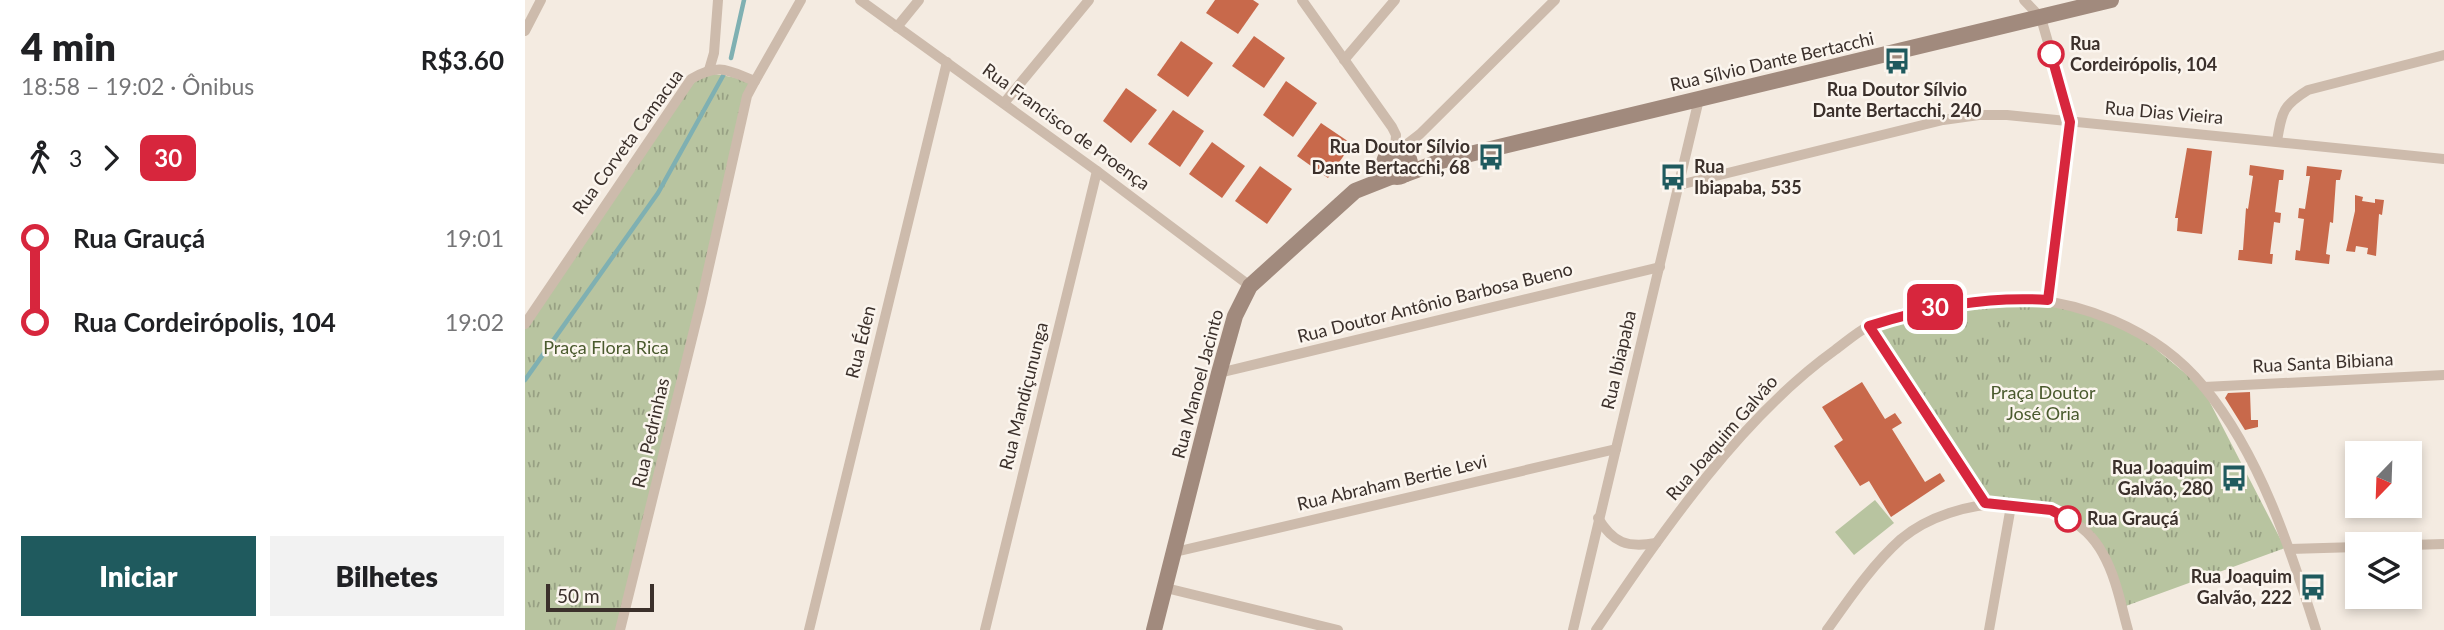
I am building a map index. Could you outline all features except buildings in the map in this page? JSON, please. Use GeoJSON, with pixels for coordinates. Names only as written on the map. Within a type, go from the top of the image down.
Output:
{"type":"FeatureCollection","features":[{"type":"Feature","properties":{"kind":"street"},"geometry":{"type":"LineString","coordinates":[[525,31],[541,0]]}},
{"type":"Feature","properties":{"kind":"street"},"geometry":{"type":"LineString","coordinates":[[709,70],[714,53],[718,0]]}},
{"type":"Feature","properties":{"kind":"street"},"geometry":{"type":"LineString","coordinates":[[714,53],[722,68],[755,81],[801,0]]}},
{"type":"Feature","properties":{"kind":"street","name":"Rua Francisco de Proença"},"geometry":{"type":"LineString","coordinates":[[860,0],[1097,171],[1250,286]]}},
{"type":"Feature","properties":{"kind":"street"},"geometry":{"type":"LineString","coordinates":[[897,27],[919,0]]}},
{"type":"Feature","properties":{"kind":"street"},"geometry":{"type":"LineString","coordinates":[[1004,103],[1089,0]]}},
{"type":"Feature","properties":{"kind":"street"},"geometry":{"type":"LineString","coordinates":[[1302,0],[1392,127],[1401,153],[1410,167],[1400,175],[1387,171],[1384,164],[1386,157],[1401,153],[1555,0]]}},
{"type":"Feature","properties":{"kind":"street"},"geometry":{"type":"LineString","coordinates":[[1344,60],[1395,0]]}},
{"type":"Feature","properties":{"kind":"street"},"geometry":{"type":"LineString","coordinates":[[2024,0],[2041,18],[2070,122],[2048,300]]}},
{"type":"Feature","properties":{"kind":"street","name":"Rua Sílvio Dante Bertacchi"},"geometry":{"type":"LineString","coordinates":[[1400,175],[1441,161],[2112,0]]}},
{"type":"Feature","properties":{"kind":"street"},"geometry":{"type":"LineString","coordinates":[[2277,141],[2281,114],[2289,101],[2308,90],[2444,55]]}},
{"type":"Feature","properties":{"kind":"street","name":"Rua Éden"},"geometry":{"type":"LineString","coordinates":[[809,630],[947,62]]}},
{"type":"Feature","properties":{"kind":"street","name":"Rua Corveta Camacua"},"geometry":{"type":"LineString","coordinates":[[525,324],[691,79],[709,70],[722,68]]}},
{"type":"Feature","properties":{"kind":"street","name":"Rua Pedrinhas"},"geometry":{"type":"LineString","coordinates":[[620,630],[701,302],[747,96],[755,81]]}},
{"type":"Feature","properties":{"kind":"street","name":"Rua Ibiapaba"},"geometry":{"type":"LineString","coordinates":[[1573,630],[1699,99]]}},
{"type":"Feature","properties":{"kind":"street","name":"Rua Dias Vieira"},"geometry":{"type":"LineString","coordinates":[[1679,186],[1943,120],[1979,115],[2007,115],[2444,159]]}},
{"type":"Feature","properties":{"kind":"street","name":"Rua Sílvio Dante Bertacchi"},"geometry":{"type":"LineString","coordinates":[[1401,153],[1426,161],[1441,161]]}},
{"type":"Feature","properties":{"kind":"street","name":"Rua Mandiçununga"},"geometry":{"type":"LineString","coordinates":[[985,630],[1097,171]]}},
{"type":"Feature","properties":{"kind":"street","name":"Rua Manoel Jacinto"},"geometry":{"type":"LineString","coordinates":[[1154,630],[1219,373],[1235,316],[1250,286],[1355,191],[1400,175]]}},
{"type":"Feature","properties":{"kind":"street","name":"Rua Doutor Antônio Barbosa Bueno"},"geometry":{"type":"LineString","coordinates":[[1219,373],[1660,267]]}},
{"type":"Feature","properties":{"kind":"street","name":"Rua Joaquim Galvão"},"geometry":{"type":"LineString","coordinates":[[1596,630],[1656,543],[1759,418],[1808,369],[1869,326],[1910,313],[1980,299],[2048,300],[2095,313],[2129,328],[2160,348],[2204,387],[2235,433],[2290,549],[2316,630]]}},
{"type":"Feature","properties":{"kind":"street"},"geometry":{"type":"LineString","coordinates":[[1869,326],[1985,503]]}},
{"type":"Feature","properties":{"kind":"street","name":"Rua Santa Bibiana"},"geometry":{"type":"LineString","coordinates":[[2204,387],[2444,375]]}},
{"type":"Feature","properties":{"kind":"street","name":"Rua Abraham Bertie Levi"},"geometry":{"type":"LineString","coordinates":[[1175,552],[1616,449]]}},
{"type":"Feature","properties":{"kind":"street"},"geometry":{"type":"LineString","coordinates":[[1827,630],[1863,581],[1899,541],[1941,514],[1985,503],[2051,510],[2090,538],[2103,553],[2128,630]]}},
{"type":"Feature","properties":{"kind":"street"},"geometry":{"type":"LineString","coordinates":[[1989,630],[2011,506]]}},
{"type":"Feature","properties":{"kind":"street"},"geometry":{"type":"LineString","coordinates":[[1598,517],[1608,535],[1620,543],[1638,546],[1656,543]]}},
{"type":"Feature","properties":{"kind":"street"},"geometry":{"type":"LineString","coordinates":[[2422,545],[2444,544]]}},
{"type":"Feature","properties":{"kind":"street"},"geometry":{"type":"LineString","coordinates":[[2290,549],[2345,547]]}},
{"type":"Feature","properties":{"kind":"street"},"geometry":{"type":"LineString","coordinates":[[1165,587],[1338,630]]}},
{"type":"Feature","properties":{"kind":"green space","name":"Praça Flora Rica"},"geometry":{"type":"Polygon","coordinates":[[[703,72],[755,81],[616,630],[525,630],[525,324],[657,126],[703,72]]]}},
{"type":"Feature","properties":{"kind":"green space","name":"Praça Doutor José Oria"},"geometry":{"type":"Polygon","coordinates":[[[1982,300],[2048,302],[2099,316],[2140,336],[2202,387],[2285,548],[2123,607],[2098,541],[2042,504],[2019,499],[1985,502],[1870,327],[1916,312],[1982,300]]]}},
{"type":"Feature","properties":{"kind":"green space"},"geometry":{"type":"Polygon","coordinates":[[[1875,500],[1894,523],[1854,555],[1835,532],[1875,500]]]}},
{"type":"Feature","properties":{"kind":"waterway"},"geometry":{"type":"LineString","coordinates":[[731,58],[744,0]]}},
{"type":"Feature","properties":{"kind":"waterway"},"geometry":{"type":"LineString","coordinates":[[525,380],[658,193],[724,74]]}},
{"type":"Feature","properties":{"kind":"bus line","name":"30"},"geometry":{"type":"LineString","coordinates":[[2051,54],[2070,122],[2048,300],[1980,299],[1910,313],[1869,326],[1985,503],[2051,510],[2068,519]]}},
{"type":"Feature","properties":{"kind":"place","name":"Rua Cordeirópolis, 104"},"geometry":{"type":"Point","coordinates":[2051,54]}},
{"type":"Feature","properties":{"kind":"place","name":"Rua Doutor Sílvio Dante Bertacchi, 240"},"geometry":{"type":"Point","coordinates":[1897,61]}},
{"type":"Feature","properties":{"kind":"place","name":"Rua Doutor Sílvio Dante Bertacchi, 68"},"geometry":{"type":"Point","coordinates":[1491,157]}},
{"type":"Feature","properties":{"kind":"place","name":"Rua Ibiapaba, 535"},"geometry":{"type":"Point","coordinates":[1673,177]}},
{"type":"Feature","properties":{"kind":"place","name":"Rua Joaquim Galvão, 280"},"geometry":{"type":"Point","coordinates":[2234,478]}},
{"type":"Feature","properties":{"kind":"place","name":"Rua Grauçá"},"geometry":{"type":"Point","coordinates":[2068,519]}},
{"type":"Feature","properties":{"kind":"place","name":"Rua Joaquim Galvão, 222"},"geometry":{"type":"Point","coordinates":[2313,587]}}]}
